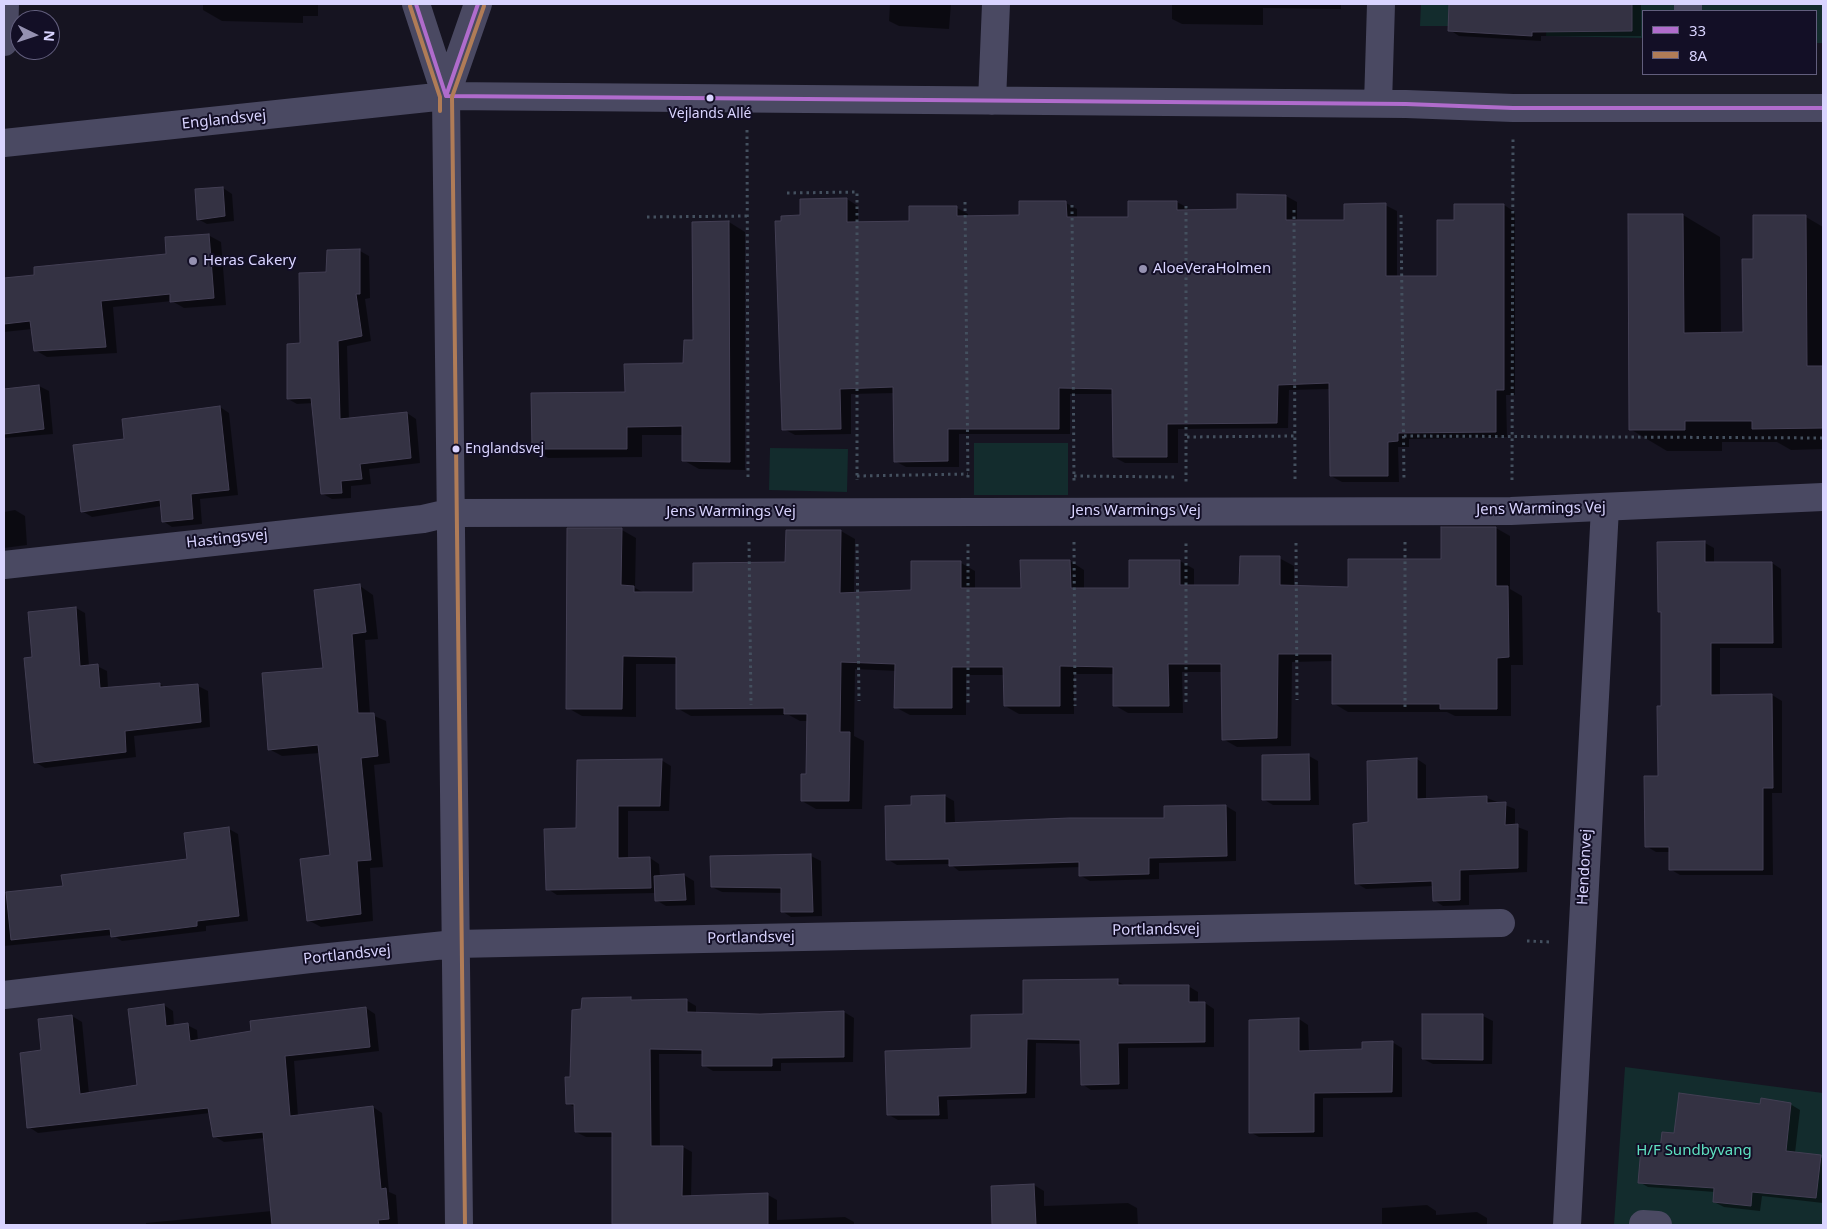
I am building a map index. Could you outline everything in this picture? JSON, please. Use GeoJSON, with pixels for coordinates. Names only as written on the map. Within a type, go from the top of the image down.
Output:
{"type":"FeatureCollection","features":[{"type":"Feature","properties":{"kind":"street"},"geometry":{"type":"LineString","coordinates":[[4,42],[5,4]]}},
{"type":"Feature","properties":{"kind":"street"},"geometry":{"type":"LineString","coordinates":[[416,4],[446,96],[449,513],[459,1225]]}},
{"type":"Feature","properties":{"kind":"street"},"geometry":{"type":"LineString","coordinates":[[446,96],[478,4]]}},
{"type":"Feature","properties":{"kind":"street"},"geometry":{"type":"LineString","coordinates":[[992,101],[996,4]]}},
{"type":"Feature","properties":{"kind":"street"},"geometry":{"type":"LineString","coordinates":[[1378,104],[1380,4]]}},
{"type":"Feature","properties":{"kind":"street","name":"Englandsvej"},"geometry":{"type":"LineString","coordinates":[[4,143],[446,96],[1378,104],[1513,108],[1823,108]]}},
{"type":"Feature","properties":{"kind":"street","name":"Jens Warmings Vej"},"geometry":{"type":"LineString","coordinates":[[449,513],[1511,511],[1823,497]]}},
{"type":"Feature","properties":{"kind":"street","name":"Hendonvej"},"geometry":{"type":"LineString","coordinates":[[1567,1225],[1580,943],[1605,508]]}},
{"type":"Feature","properties":{"kind":"street","name":"Hastingsvej"},"geometry":{"type":"LineString","coordinates":[[4,564],[423,519],[449,513]]}},
{"type":"Feature","properties":{"kind":"street","name":"Portlandsvej"},"geometry":{"type":"LineString","coordinates":[[4,995],[455,944],[1501,922]]}},
{"type":"Feature","properties":{"kind":"path"},"geometry":{"type":"LineString","coordinates":[[747,99],[748,512],[751,705]]}},
{"type":"Feature","properties":{"kind":"path"},"geometry":{"type":"LineString","coordinates":[[1511,511],[1513,108]]}},
{"type":"Feature","properties":{"kind":"path"},"geometry":{"type":"LineString","coordinates":[[787,193],[857,192],[859,701]]}},
{"type":"Feature","properties":{"kind":"path"},"geometry":{"type":"LineString","coordinates":[[965,202],[968,706]]}},
{"type":"Feature","properties":{"kind":"path"},"geometry":{"type":"LineString","coordinates":[[1072,205],[1075,706]]}},
{"type":"Feature","properties":{"kind":"path"},"geometry":{"type":"LineString","coordinates":[[1186,206],[1186,702]]}},
{"type":"Feature","properties":{"kind":"path"},"geometry":{"type":"LineString","coordinates":[[1294,210],[1296,700]]}},
{"type":"Feature","properties":{"kind":"path"},"geometry":{"type":"LineString","coordinates":[[1401,215],[1405,707]]}},
{"type":"Feature","properties":{"kind":"path"},"geometry":{"type":"LineString","coordinates":[[647,217],[747,216]]}},
{"type":"Feature","properties":{"kind":"path"},"geometry":{"type":"LineString","coordinates":[[1186,437],[1295,436]]}},
{"type":"Feature","properties":{"kind":"path"},"geometry":{"type":"LineString","coordinates":[[1404,436],[1823,438]]}},
{"type":"Feature","properties":{"kind":"path"},"geometry":{"type":"LineString","coordinates":[[857,476],[968,474]]}},
{"type":"Feature","properties":{"kind":"path"},"geometry":{"type":"LineString","coordinates":[[1074,476],[1186,478]]}},
{"type":"Feature","properties":{"kind":"path"},"geometry":{"type":"LineString","coordinates":[[1501,922],[1512,940],[1580,943]]}},
{"type":"Feature","properties":{"kind":"green space"},"geometry":{"type":"Polygon","coordinates":[[[1421,4],[1460,4],[1460,26],[1420,26],[1421,4]]]}},
{"type":"Feature","properties":{"kind":"green space"},"geometry":{"type":"Polygon","coordinates":[[[1547,4],[1823,4],[1823,43],[1817,43],[1817,10],[1642,10],[1642,38],[1546,36],[1547,4]]]}},
{"type":"Feature","properties":{"kind":"green space"},"geometry":{"type":"Polygon","coordinates":[[[974,443],[1068,443],[1068,495],[974,495],[974,443]]]}},
{"type":"Feature","properties":{"kind":"green space"},"geometry":{"type":"Polygon","coordinates":[[[770,448],[848,449],[847,492],[769,490],[770,448]]]}},
{"type":"Feature","properties":{"kind":"green space","name":"H/F Sundbyvang"},"geometry":{"type":"Polygon","coordinates":[[[1625,1067],[1823,1093],[1823,1225],[1614,1225],[1625,1067]]]}},
{"type":"Feature","properties":{"kind":"building"},"geometry":{"type":"Polygon","coordinates":[[[1449,4],[1632,4],[1632,31],[1532,32],[1532,36],[1448,31],[1449,4]]]}},
{"type":"Feature","properties":{"kind":"building"},"geometry":{"type":"Polygon","coordinates":[[[223,187],[225,216],[197,220],[195,189],[223,187]]]}},
{"type":"Feature","properties":{"kind":"building"},"geometry":{"type":"Polygon","coordinates":[[[1237,194],[1286,195],[1286,220],[1344,220],[1344,204],[1386,203],[1386,276],[1437,276],[1437,220],[1454,220],[1454,204],[1504,204],[1504,390],[1496,390],[1496,432],[1398,433],[1398,441],[1388,442],[1388,476],[1330,476],[1329,383],[1278,385],[1277,423],[1167,424],[1167,457],[1113,457],[1112,389],[1059,388],[1059,429],[948,429],[948,461],[894,462],[893,387],[840,389],[841,429],[782,430],[775,221],[781,221],[781,216],[800,215],[800,199],[847,198],[847,222],[909,221],[909,206],[957,206],[957,216],[1019,215],[1019,201],[1066,201],[1067,217],[1128,217],[1128,201],[1177,201],[1177,210],[1237,209],[1237,194]]]}},
{"type":"Feature","properties":{"kind":"building"},"geometry":{"type":"Polygon","coordinates":[[[1628,214],[1683,214],[1684,333],[1743,332],[1742,259],[1753,259],[1753,215],[1806,215],[1807,366],[1823,366],[1823,428],[1752,429],[1752,421],[1685,421],[1685,430],[1629,430],[1628,214]]]}},
{"type":"Feature","properties":{"kind":"building"},"geometry":{"type":"Polygon","coordinates":[[[729,221],[730,462],[682,461],[682,426],[627,427],[627,449],[532,449],[531,393],[625,392],[624,364],[683,363],[684,340],[693,340],[692,222],[729,221]]]}},
{"type":"Feature","properties":{"kind":"building"},"geometry":{"type":"Polygon","coordinates":[[[209,234],[214,298],[170,302],[170,294],[101,301],[106,347],[34,351],[30,321],[4,324],[4,278],[34,275],[34,267],[166,254],[165,237],[209,234]]]}},
{"type":"Feature","properties":{"kind":"building"},"geometry":{"type":"Polygon","coordinates":[[[360,249],[360,294],[356,294],[362,336],[338,341],[340,419],[407,412],[411,458],[360,464],[362,479],[341,481],[342,493],[321,494],[311,398],[287,399],[287,344],[300,343],[299,273],[326,272],[327,250],[360,249]]]}},
{"type":"Feature","properties":{"kind":"building"},"geometry":{"type":"Polygon","coordinates":[[[39,385],[44,429],[4,434],[4,389],[39,385]]]}},
{"type":"Feature","properties":{"kind":"building"},"geometry":{"type":"Polygon","coordinates":[[[220,406],[229,490],[191,494],[193,519],[162,522],[160,500],[81,512],[73,445],[124,439],[122,419],[220,406]]]}},
{"type":"Feature","properties":{"kind":"building"},"geometry":{"type":"Polygon","coordinates":[[[1441,527],[1496,527],[1496,586],[1508,586],[1509,657],[1497,658],[1497,709],[1440,709],[1440,704],[1332,704],[1332,654],[1278,654],[1277,738],[1222,740],[1221,664],[1168,664],[1169,706],[1113,706],[1113,667],[1060,666],[1060,706],[1004,706],[1003,667],[952,667],[952,708],[894,708],[895,664],[841,662],[840,732],[850,732],[849,801],[801,801],[801,774],[806,774],[807,714],[784,714],[784,708],[676,709],[676,657],[623,656],[622,709],[566,709],[567,528],[622,528],[621,585],[634,586],[634,592],[693,592],[693,563],[785,562],[786,530],[841,530],[840,593],[911,590],[911,561],[961,561],[961,588],[1021,588],[1020,560],[1070,560],[1071,588],[1129,588],[1129,560],[1180,560],[1180,585],[1239,585],[1240,556],[1280,556],[1280,585],[1348,587],[1348,559],[1441,559],[1441,527]]]}},
{"type":"Feature","properties":{"kind":"building"},"geometry":{"type":"Polygon","coordinates":[[[1705,541],[1705,562],[1772,562],[1773,643],[1711,643],[1711,695],[1772,694],[1773,788],[1763,788],[1763,870],[1669,870],[1669,847],[1645,847],[1644,776],[1658,776],[1657,706],[1661,706],[1661,612],[1658,612],[1657,542],[1705,541]]]}},
{"type":"Feature","properties":{"kind":"building"},"geometry":{"type":"Polygon","coordinates":[[[360,584],[366,632],[352,634],[358,713],[374,713],[378,756],[361,758],[371,860],[357,861],[361,914],[307,921],[300,859],[330,855],[318,745],[268,750],[262,673],[323,668],[314,590],[360,584]]]}},
{"type":"Feature","properties":{"kind":"building"},"geometry":{"type":"Polygon","coordinates":[[[76,607],[80,666],[98,664],[100,688],[160,683],[160,687],[198,684],[201,722],[125,731],[126,752],[34,763],[24,658],[32,657],[28,612],[76,607]]]}},
{"type":"Feature","properties":{"kind":"building"},"geometry":{"type":"Polygon","coordinates":[[[1309,754],[1310,800],[1262,800],[1262,755],[1309,754]]]}},
{"type":"Feature","properties":{"kind":"building"},"geometry":{"type":"Polygon","coordinates":[[[1417,758],[1417,799],[1487,796],[1487,803],[1506,802],[1505,825],[1518,824],[1518,868],[1460,870],[1460,900],[1433,901],[1432,881],[1355,884],[1353,824],[1368,822],[1367,761],[1417,758]]]}},
{"type":"Feature","properties":{"kind":"building"},"geometry":{"type":"Polygon","coordinates":[[[662,759],[660,806],[618,806],[618,858],[650,857],[651,888],[546,890],[544,829],[576,828],[577,760],[662,759]]]}},
{"type":"Feature","properties":{"kind":"building"},"geometry":{"type":"Polygon","coordinates":[[[945,795],[945,823],[1069,818],[1164,818],[1164,806],[1226,805],[1227,856],[1149,858],[1149,874],[1079,876],[1079,862],[949,866],[949,859],[886,860],[885,806],[911,805],[911,796],[945,795]]]}},
{"type":"Feature","properties":{"kind":"building"},"geometry":{"type":"Polygon","coordinates":[[[229,827],[239,916],[197,921],[197,926],[111,937],[110,929],[11,940],[6,892],[63,886],[61,875],[187,859],[184,833],[229,827]]]}},
{"type":"Feature","properties":{"kind":"building"},"geometry":{"type":"Polygon","coordinates":[[[811,854],[813,912],[781,912],[781,888],[711,887],[710,856],[811,854]]]}},
{"type":"Feature","properties":{"kind":"building"},"geometry":{"type":"Polygon","coordinates":[[[684,874],[686,900],[655,901],[654,876],[684,874]]]}},
{"type":"Feature","properties":{"kind":"building"},"geometry":{"type":"Polygon","coordinates":[[[1118,979],[1118,985],[1189,985],[1189,1002],[1205,1002],[1205,1042],[1118,1043],[1119,1084],[1081,1085],[1080,1040],[1027,1039],[1026,1093],[938,1096],[939,1115],[887,1115],[885,1051],[971,1048],[971,1015],[1023,1014],[1023,980],[1118,979]]]}},
{"type":"Feature","properties":{"kind":"building"},"geometry":{"type":"Polygon","coordinates":[[[631,997],[631,1000],[687,999],[687,1012],[760,1014],[844,1011],[844,1057],[772,1058],[772,1066],[702,1066],[702,1050],[650,1049],[651,1146],[683,1146],[682,1196],[768,1193],[768,1225],[612,1224],[612,1132],[575,1132],[574,1104],[566,1104],[565,1077],[570,1077],[572,1010],[581,1009],[582,998],[631,997]]]}},
{"type":"Feature","properties":{"kind":"building"},"geometry":{"type":"Polygon","coordinates":[[[164,1004],[166,1026],[188,1023],[190,1041],[251,1031],[250,1021],[366,1007],[370,1047],[285,1056],[290,1116],[373,1106],[381,1189],[386,1188],[389,1219],[378,1220],[379,1225],[272,1225],[263,1132],[213,1137],[208,1108],[27,1128],[20,1053],[41,1050],[38,1019],[72,1015],[80,1094],[137,1085],[128,1009],[164,1004]]]}},
{"type":"Feature","properties":{"kind":"building"},"geometry":{"type":"Polygon","coordinates":[[[1422,1014],[1483,1014],[1483,1060],[1422,1059],[1422,1014]]]}},
{"type":"Feature","properties":{"kind":"building"},"geometry":{"type":"Polygon","coordinates":[[[1299,1018],[1299,1051],[1362,1049],[1362,1042],[1393,1041],[1392,1092],[1314,1093],[1314,1132],[1249,1133],[1249,1020],[1299,1018]]]}},
{"type":"Feature","properties":{"kind":"building"},"geometry":{"type":"Polygon","coordinates":[[[1679,1093],[1760,1104],[1761,1098],[1791,1103],[1786,1151],[1821,1155],[1816,1198],[1752,1192],[1751,1206],[1713,1202],[1714,1188],[1638,1183],[1641,1148],[1660,1149],[1662,1132],[1674,1133],[1679,1093]]]}},
{"type":"Feature","properties":{"kind":"building"},"geometry":{"type":"Polygon","coordinates":[[[1034,1184],[1036,1225],[992,1225],[991,1186],[1034,1184]]]}},
{"type":"Feature","properties":{"kind":"transit line","name":"33"},"geometry":{"type":"LineString","coordinates":[[416,4],[446,96]]}},
{"type":"Feature","properties":{"kind":"transit line","name":"33"},"geometry":{"type":"LineString","coordinates":[[446,96],[478,4]]}},
{"type":"Feature","properties":{"kind":"transit line","name":"8A"},"geometry":{"type":"LineString","coordinates":[[410,6],[440,97],[440,111]]}},
{"type":"Feature","properties":{"kind":"transit line","name":"8A"},"geometry":{"type":"LineString","coordinates":[[465,1225],[452,97],[484,6]]}},
{"type":"Feature","properties":{"kind":"transit line","name":"33"},"geometry":{"type":"LineString","coordinates":[[446,96],[1406,104],[1513,108],[1823,108]]}},
{"type":"Feature","properties":{"kind":"place","name":"Vejlands Allé"},"geometry":{"type":"Point","coordinates":[710,98]}},
{"type":"Feature","properties":{"kind":"place","name":"Heras Cakery"},"geometry":{"type":"Point","coordinates":[193,261]}},
{"type":"Feature","properties":{"kind":"place","name":"AloeVeraHolmen"},"geometry":{"type":"Point","coordinates":[1143,269]}},
{"type":"Feature","properties":{"kind":"place","name":"Englandsvej"},"geometry":{"type":"Point","coordinates":[456,449]}}]}
